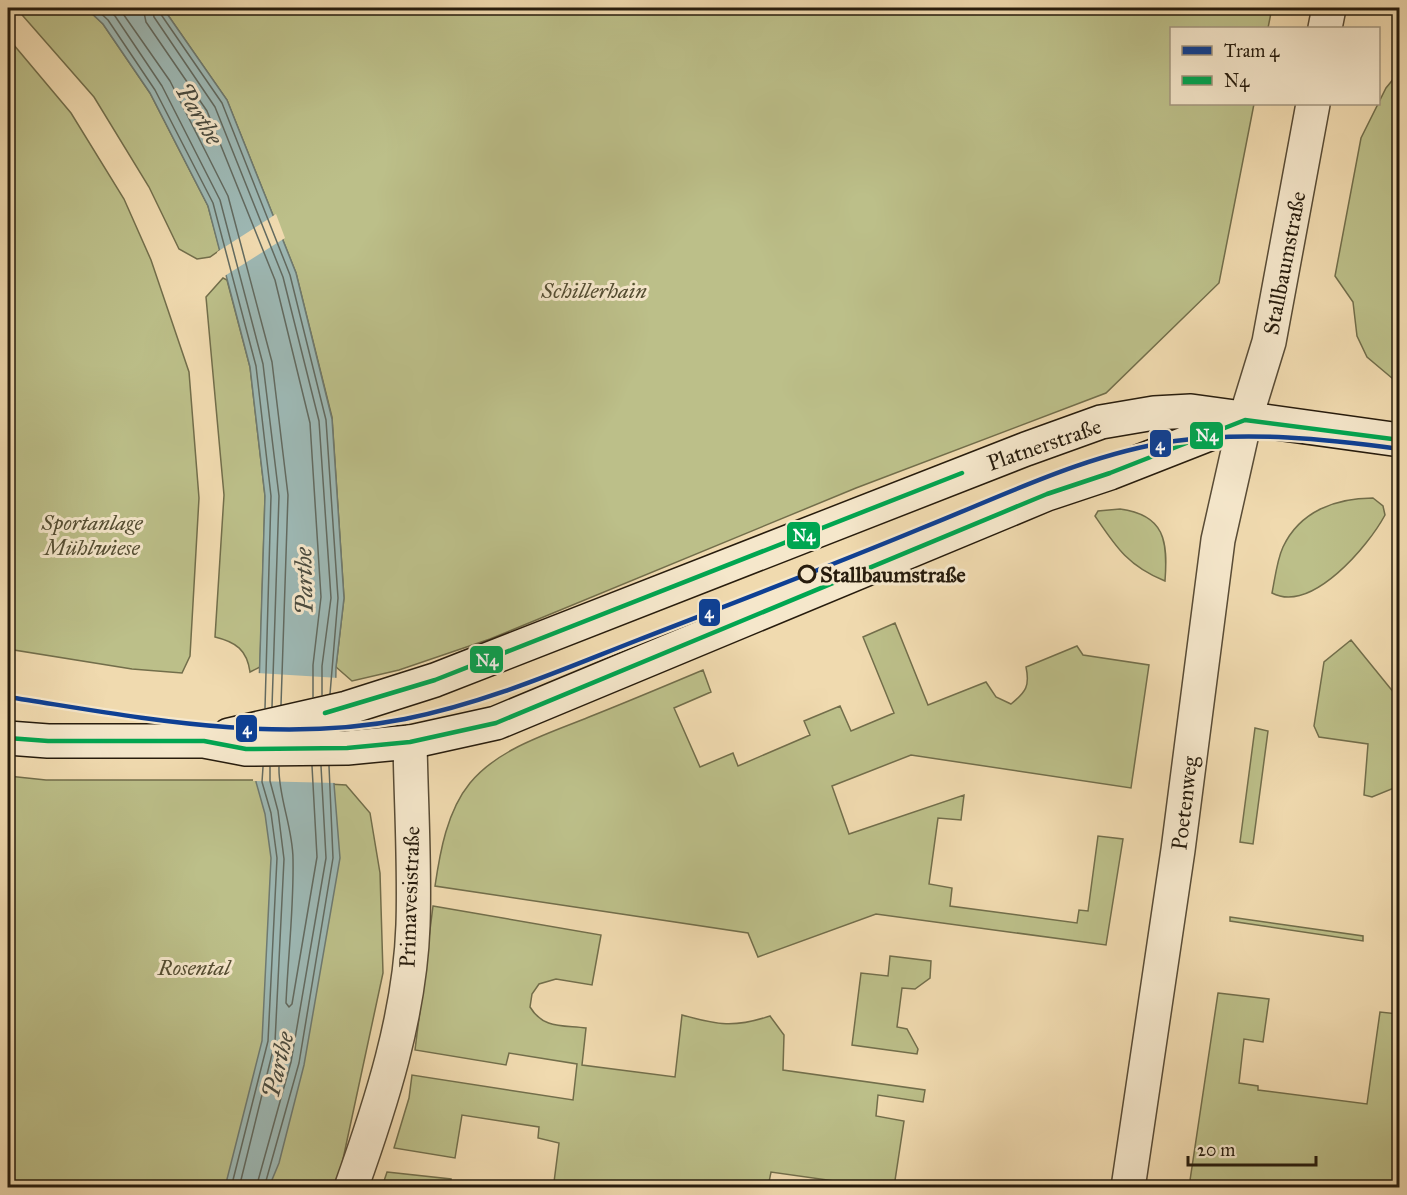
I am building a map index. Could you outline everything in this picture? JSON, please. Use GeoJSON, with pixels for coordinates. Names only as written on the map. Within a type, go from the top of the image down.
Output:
{"type":"FeatureCollection","features":[{"type":"Feature","properties":{"kind":"main road"},"geometry":{"type":"LineString","coordinates":[[1325,27],[1329,8]]}},
{"type":"Feature","properties":{"kind":"main road","name":"Stallbaumstraße"},"geometry":{"type":"LineString","coordinates":[[1245,420],[1269,342],[1313,105]]}},
{"type":"Feature","properties":{"kind":"main road","name":"Platnerstraße"},"geometry":{"type":"LineString","coordinates":[[246,740],[435,680],[1026,448],[1101,422],[1154,413],[1191,411],[1400,440]]}},
{"type":"Feature","properties":{"kind":"main road","name":"Platnerstraße"},"geometry":{"type":"LineString","coordinates":[[246,740],[346,748],[410,742],[496,723],[1047,494],[1110,473],[1245,420]]}},
{"type":"Feature","properties":{"kind":"main road","name":"Poetenweg"},"geometry":{"type":"LineString","coordinates":[[1128,1188],[1178,850],[1218,540],[1245,420]]}},
{"type":"Feature","properties":{"kind":"main road"},"geometry":{"type":"LineString","coordinates":[[8,738],[48,741],[246,740]]}},
{"type":"Feature","properties":{"kind":"main road","name":"Primavesistraße"},"geometry":{"type":"LineString","coordinates":[[351,1188],[372,1129],[402,1013],[413,926],[410,742]]}},
{"type":"Feature","properties":{"kind":"green space"},"geometry":{"type":"Polygon","coordinates":[[[16,8],[86,8],[103,24],[150,93],[208,206],[220,250],[210,257],[197,259],[179,249],[149,187],[94,97],[16,8]]]}},
{"type":"Feature","properties":{"kind":"green space","name":"Schillerhain"},"geometry":{"type":"Polygon","coordinates":[[[163,8],[1272,8],[1268,27],[1170,27],[1170,105],[1254,105],[1219,283],[1106,393],[856,488],[490,639],[399,670],[352,681],[336,667],[344,598],[332,417],[296,273],[227,100],[163,8]]]}},
{"type":"Feature","properties":{"kind":"green space","name":"Sportanlage Mühlwiese"},"geometry":{"type":"Polygon","coordinates":[[[8,38],[71,113],[124,199],[151,260],[189,372],[199,498],[190,656],[182,673],[132,669],[8,649],[8,38]]]}},
{"type":"Feature","properties":{"kind":"green space"},"geometry":{"type":"Polygon","coordinates":[[[1399,72],[1399,384],[1367,357],[1357,336],[1353,302],[1335,276],[1361,138],[1378,105],[1380,105],[1386,88],[1399,72]]]}},
{"type":"Feature","properties":{"kind":"green space"},"geometry":{"type":"Polygon","coordinates":[[[223,278],[227,280],[250,367],[265,496],[260,667],[250,672],[246,658],[235,644],[215,637],[224,495],[206,297],[223,278]]]}},
{"type":"Feature","properties":{"kind":"green space"},"geometry":{"type":"Polygon","coordinates":[[[1373,498],[1383,506],[1385,515],[1366,543],[1338,573],[1304,594],[1288,597],[1272,593],[1281,552],[1299,524],[1320,509],[1333,504],[1373,498]]]}},
{"type":"Feature","properties":{"kind":"green space"},"geometry":{"type":"Polygon","coordinates":[[[1120,509],[1146,517],[1155,524],[1160,532],[1166,554],[1165,581],[1132,562],[1095,516],[1098,511],[1120,509]]]}},
{"type":"Feature","properties":{"kind":"green space"},"geometry":{"type":"Polygon","coordinates":[[[895,623],[928,705],[986,682],[996,697],[1011,704],[1026,688],[1026,667],[1077,646],[1083,655],[1149,665],[1131,788],[911,755],[832,786],[849,834],[964,795],[961,820],[938,818],[929,884],[952,888],[950,906],[1077,923],[1079,910],[1088,911],[1098,836],[1123,839],[1106,945],[876,914],[758,957],[748,933],[435,886],[446,832],[462,794],[482,771],[510,751],[541,736],[703,670],[711,692],[674,708],[700,767],[733,753],[738,766],[810,735],[804,721],[840,706],[851,731],[894,713],[863,637],[895,623]]]}},
{"type":"Feature","properties":{"kind":"green space"},"geometry":{"type":"Polygon","coordinates":[[[1351,640],[1399,699],[1399,786],[1372,797],[1364,795],[1368,744],[1319,737],[1314,726],[1324,662],[1351,640]]]}},
{"type":"Feature","properties":{"kind":"green space"},"geometry":{"type":"Polygon","coordinates":[[[1255,728],[1268,731],[1253,844],[1240,842],[1255,728]]]}},
{"type":"Feature","properties":{"kind":"green space","name":"Rosental"},"geometry":{"type":"Polygon","coordinates":[[[8,776],[46,780],[257,780],[346,785],[370,813],[380,873],[383,973],[337,1187],[8,1187],[8,776]]]}},
{"type":"Feature","properties":{"kind":"green space"},"geometry":{"type":"Polygon","coordinates":[[[433,906],[601,935],[592,985],[556,979],[539,984],[532,994],[530,1007],[547,1023],[586,1028],[582,1065],[675,1077],[682,1015],[726,1024],[770,1016],[784,1035],[783,1070],[925,1090],[923,1102],[878,1095],[876,1116],[904,1121],[894,1187],[877,1187],[771,1172],[768,1187],[547,1187],[548,1182],[554,1182],[559,1143],[538,1138],[539,1127],[462,1115],[455,1158],[394,1148],[409,1098],[412,1075],[573,1100],[577,1064],[509,1053],[506,1065],[415,1050],[433,906]]]}},
{"type":"Feature","properties":{"kind":"green space"},"geometry":{"type":"Polygon","coordinates":[[[1230,917],[1363,936],[1363,941],[1230,921],[1230,917]]]}},
{"type":"Feature","properties":{"kind":"green space"},"geometry":{"type":"Polygon","coordinates":[[[890,956],[931,961],[930,978],[915,989],[902,988],[897,1027],[907,1029],[918,1049],[917,1054],[852,1045],[861,973],[888,976],[890,956]]]}},
{"type":"Feature","properties":{"kind":"green space"},"geometry":{"type":"Polygon","coordinates":[[[1218,993],[1269,999],[1263,1042],[1244,1039],[1239,1083],[1258,1086],[1258,1090],[1367,1104],[1380,1012],[1398,1014],[1399,1010],[1399,1187],[1189,1187],[1218,993]]]}},
{"type":"Feature","properties":{"kind":"green space"},"geometry":{"type":"Polygon","coordinates":[[[387,1172],[451,1179],[450,1187],[382,1187],[387,1172]]]}},
{"type":"Feature","properties":{"kind":"water","name":"Parthe"},"geometry":{"type":"Polygon","coordinates":[[[86,8],[163,8],[227,100],[296,273],[332,419],[344,598],[336,667],[334,784],[340,858],[304,1065],[279,1163],[269,1187],[225,1187],[262,1041],[271,858],[265,814],[256,782],[265,496],[250,367],[208,206],[150,93],[103,24],[86,8]]]}},
{"type":"Feature","properties":{"kind":"pier"},"geometry":{"type":"Polygon","coordinates":[[[276,214],[285,238],[223,277],[217,252],[276,214]]]}},
{"type":"Feature","properties":{"kind":"pier"},"geometry":{"type":"Polygon","coordinates":[[[257,673],[339,678],[337,783],[253,781],[257,673]]]}},
{"type":"Feature","properties":{"kind":"tram line","name":"4"},"geometry":{"type":"LineString","coordinates":[[8,697],[156,720],[256,729],[355,726],[405,719],[465,704],[523,685],[851,557],[1046,477],[1110,455],[1175,441],[1259,436],[1316,439],[1400,449]]}},
{"type":"Feature","properties":{"kind":"transit line","name":"N4"},"geometry":{"type":"LineString","coordinates":[[8,738],[48,741],[204,741],[246,749],[347,748],[410,742],[496,723],[1047,494],[1110,473],[1245,420],[1400,440]]}},
{"type":"Feature","properties":{"kind":"transit line","name":"N4"},"geometry":{"type":"LineString","coordinates":[[325,713],[435,680],[962,473]]}},
{"type":"Feature","properties":{"kind":"place","name":"Stallbaumstraße"},"geometry":{"type":"Point","coordinates":[807,574]}}]}
